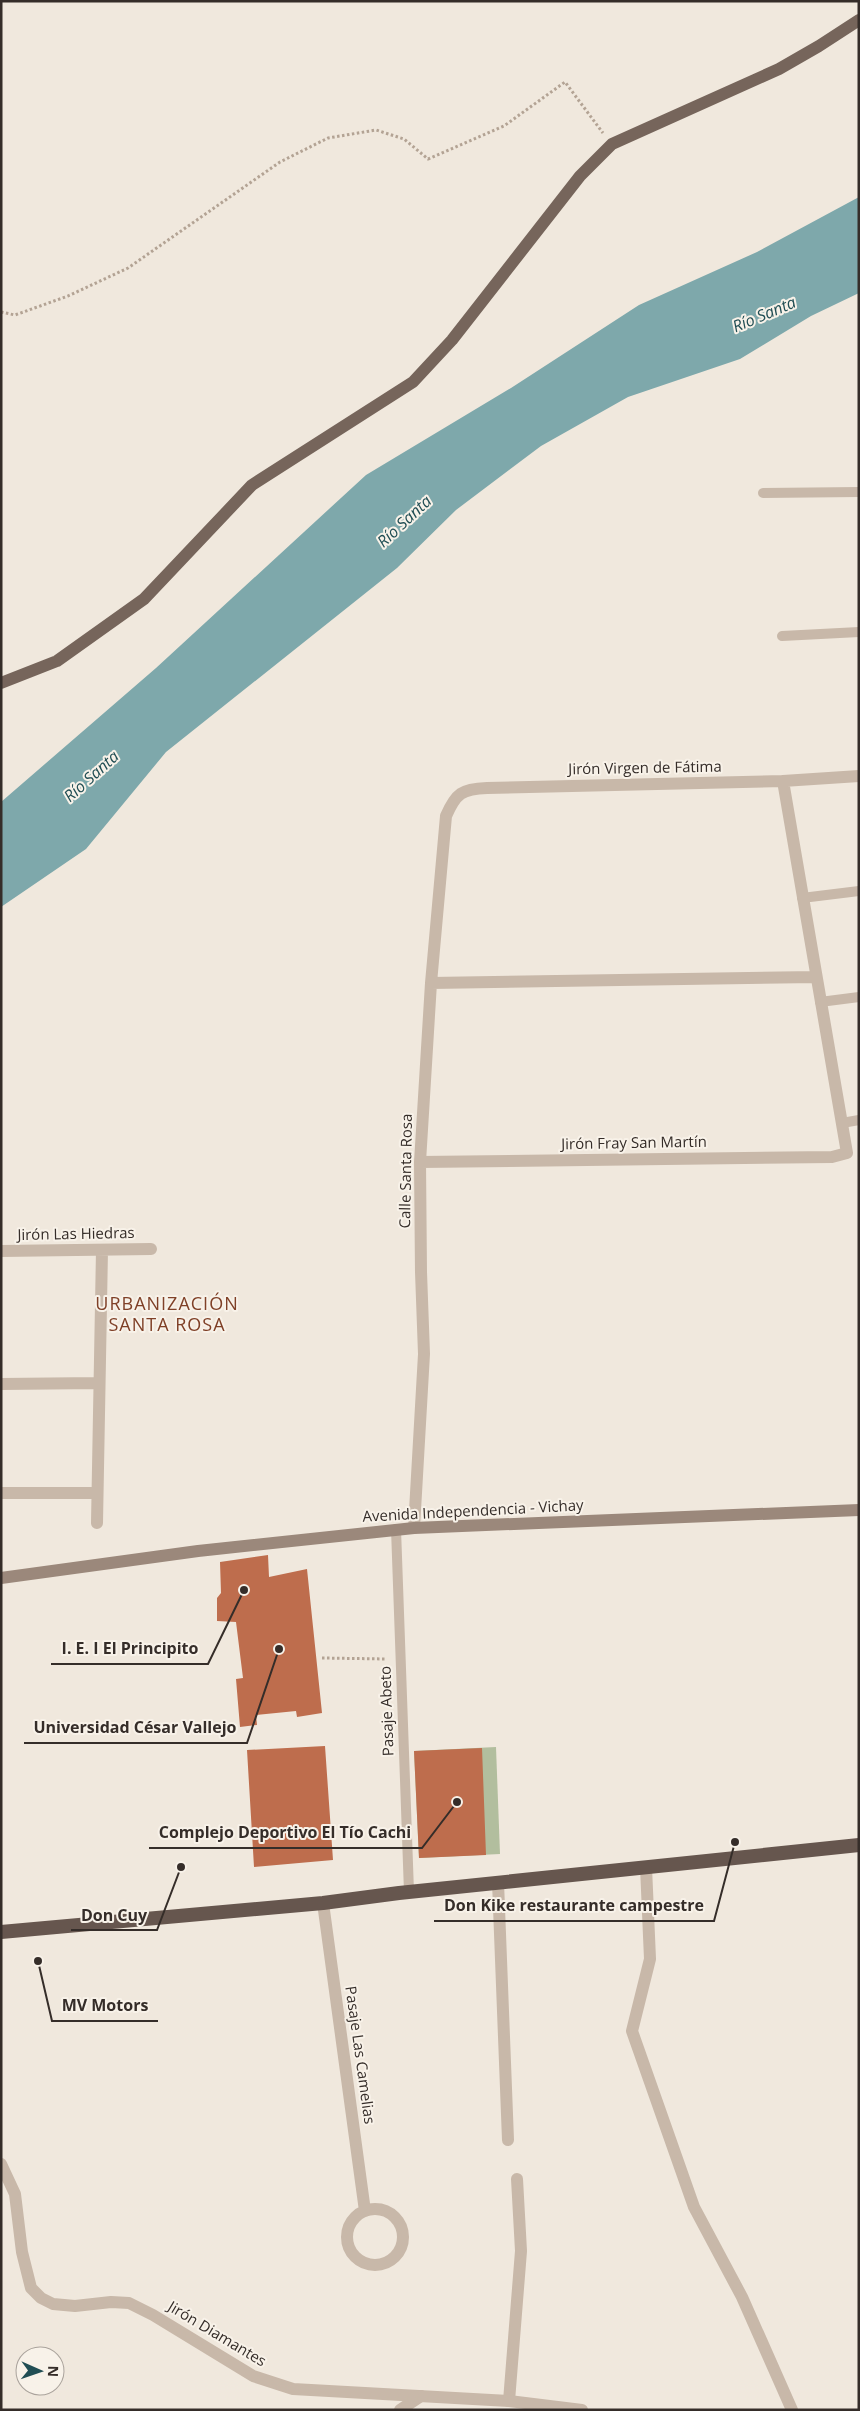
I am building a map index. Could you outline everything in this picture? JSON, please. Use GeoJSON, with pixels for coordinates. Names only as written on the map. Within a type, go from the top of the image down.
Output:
{"type":"FeatureCollection","features":[{"type":"Feature","properties":{"kind":"highway"},"geometry":{"type":"LineString","coordinates":[[1,1932],[323,1903],[498,1882],[859,1845]]}},
{"type":"Feature","properties":{"kind":"main road"},"geometry":{"type":"LineString","coordinates":[[1,683],[57,661],[144,599],[252,484],[413,382],[452,340],[580,176],[612,144],[779,69],[820,46],[859,20]]}},
{"type":"Feature","properties":{"kind":"main road","name":"Avenida Independencia - Vichay"},"geometry":{"type":"LineString","coordinates":[[1,1578],[198,1551],[396,1529],[859,1510]]}},
{"type":"Feature","properties":{"kind":"street","name":"Jirón Virgen de Fátima"},"geometry":{"type":"LineString","coordinates":[[446,816],[453,800],[468,789],[783,781],[859,776]]}},
{"type":"Feature","properties":{"kind":"street"},"geometry":{"type":"LineString","coordinates":[[783,781],[842,1124]]}},
{"type":"Feature","properties":{"kind":"street","name":"Calle Santa Rosa"},"geometry":{"type":"LineString","coordinates":[[414,1528],[424,1354],[420,1272],[420,1162],[431,983],[446,816]]}},
{"type":"Feature","properties":{"kind":"street"},"geometry":{"type":"LineString","coordinates":[[431,983],[816,977]]}},
{"type":"Feature","properties":{"kind":"street","name":"Jirón Fray San Martín"},"geometry":{"type":"LineString","coordinates":[[420,1162],[832,1157],[847,1153],[842,1124]]}},
{"type":"Feature","properties":{"kind":"street","name":"Jirón Las Hiedras"},"geometry":{"type":"LineString","coordinates":[[1,1251],[151,1249]]}},
{"type":"Feature","properties":{"kind":"street"},"geometry":{"type":"LineString","coordinates":[[97,1523],[102,1250]]}},
{"type":"Feature","properties":{"kind":"street"},"geometry":{"type":"LineString","coordinates":[[1,1384],[99,1384]]}},
{"type":"Feature","properties":{"kind":"street"},"geometry":{"type":"LineString","coordinates":[[1,1493],[97,1493]]}},
{"type":"Feature","properties":{"kind":"street"},"geometry":{"type":"LineString","coordinates":[[646,1867],[650,1959],[632,2031],[694,2207],[742,2297],[792,2410]]}},
{"type":"Feature","properties":{"kind":"street"},"geometry":{"type":"LineString","coordinates":[[498,1882],[508,2140]]}},
{"type":"Feature","properties":{"kind":"street","name":"Pasaje Las Camelias"},"geometry":{"type":"LineString","coordinates":[[323,1903],[365,2211]]}},
{"type":"Feature","properties":{"kind":"street","name":"Jirón Diamantes"},"geometry":{"type":"LineString","coordinates":[[1,2164],[16,2194],[26,2273],[31,2288],[41,2298],[53,2304],[75,2306],[111,2302],[129,2304],[153,2314],[253,2376],[294,2389],[509,2401],[582,2410]]}},
{"type":"Feature","properties":{"kind":"street"},"geometry":{"type":"LineString","coordinates":[[509,2401],[521,2251],[517,2180]]}},
{"type":"Feature","properties":{"kind":"street"},"geometry":{"type":"LineString","coordinates":[[382,2210],[390,2213],[401,2226],[403,2244],[399,2252],[386,2263],[367,2264],[352,2252],[347,2233],[350,2224],[365,2211],[382,2210]]}},
{"type":"Feature","properties":{"kind":"street"},"geometry":{"type":"LineString","coordinates":[[400,2410],[422,2396]]}},
{"type":"Feature","properties":{"kind":"lane"},"geometry":{"type":"LineString","coordinates":[[763,493],[859,492]]}},
{"type":"Feature","properties":{"kind":"lane"},"geometry":{"type":"LineString","coordinates":[[782,636],[859,632]]}},
{"type":"Feature","properties":{"kind":"lane"},"geometry":{"type":"LineString","coordinates":[[802,898],[859,890]]}},
{"type":"Feature","properties":{"kind":"lane"},"geometry":{"type":"LineString","coordinates":[[820,1002],[859,997]]}},
{"type":"Feature","properties":{"kind":"lane"},"geometry":{"type":"LineString","coordinates":[[842,1124],[859,1120]]}},
{"type":"Feature","properties":{"kind":"lane","name":"Pasaje Abeto"},"geometry":{"type":"LineString","coordinates":[[396,1529],[409,1892]]}},
{"type":"Feature","properties":{"kind":"path"},"geometry":{"type":"LineString","coordinates":[[1,312],[15,315],[24,312],[68,296],[128,268],[280,162],[328,138],[376,130],[404,138],[428,159],[504,126],[565,82],[612,144]]}},
{"type":"Feature","properties":{"kind":"path"},"geometry":{"type":"LineString","coordinates":[[322,1658],[400,1660]]}},
{"type":"Feature","properties":{"kind":"green space"},"geometry":{"type":"Polygon","coordinates":[[[496,1747],[500,1854],[419,1858],[414,1751],[496,1747]]]}},
{"type":"Feature","properties":{"kind":"water","name":"Río Santa"},"geometry":{"type":"Polygon","coordinates":[[[859,197],[859,293],[811,316],[740,359],[628,397],[541,446],[456,510],[397,568],[166,752],[86,849],[1,907],[1,802],[156,668],[366,475],[511,388],[639,305],[757,252],[859,197]]]}},
{"type":"Feature","properties":{"kind":"building"},"geometry":{"type":"Polygon","coordinates":[[[268,1555],[269,1577],[307,1569],[322,1713],[297,1717],[296,1711],[256,1715],[257,1725],[240,1727],[236,1679],[243,1678],[236,1622],[217,1621],[217,1598],[221,1593],[220,1562],[268,1555]]]}},
{"type":"Feature","properties":{"kind":"building"},"geometry":{"type":"Polygon","coordinates":[[[325,1746],[333,1860],[254,1867],[247,1750],[325,1746]]]}},
{"type":"Feature","properties":{"kind":"building"},"geometry":{"type":"Polygon","coordinates":[[[482,1748],[486,1855],[419,1858],[414,1751],[482,1748]]]}},
{"type":"Feature","properties":{"kind":"place","name":"I. E. I El Principito"},"geometry":{"type":"Point","coordinates":[244,1590]}},
{"type":"Feature","properties":{"kind":"place","name":"Universidad César Vallejo"},"geometry":{"type":"Point","coordinates":[279,1649]}},
{"type":"Feature","properties":{"kind":"place","name":"Complejo Deportivo El Tío Cachi"},"geometry":{"type":"Point","coordinates":[457,1802]}},
{"type":"Feature","properties":{"kind":"place","name":"Don Kike restaurante campestre"},"geometry":{"type":"Point","coordinates":[735,1842]}},
{"type":"Feature","properties":{"kind":"place","name":"Don Cuy"},"geometry":{"type":"Point","coordinates":[181,1867]}},
{"type":"Feature","properties":{"kind":"place","name":"MV Motors"},"geometry":{"type":"Point","coordinates":[38,1961]}},
{"type":"Feature","properties":{"kind":"district","name":"URBANIZACIÓN SANTA ROSA"},"geometry":{"type":"Point","coordinates":[167,1314]}}]}
